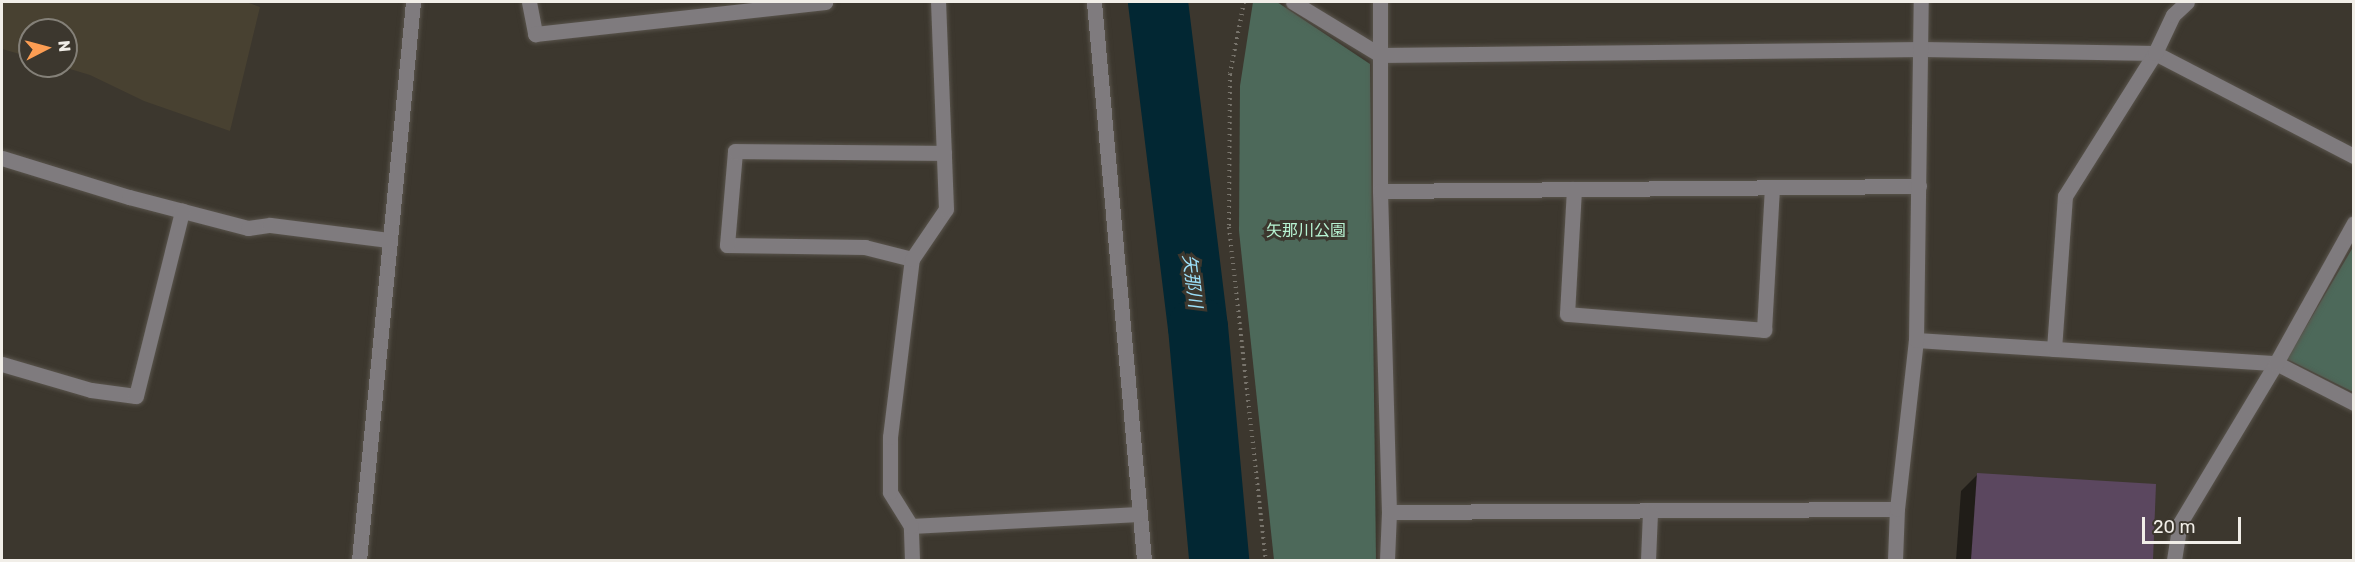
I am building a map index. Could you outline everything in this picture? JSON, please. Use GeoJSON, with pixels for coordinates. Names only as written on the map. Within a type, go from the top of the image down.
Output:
{"type":"FeatureCollection","features":[{"type":"Feature","properties":{"kind":"street"},"geometry":{"type":"LineString","coordinates":[[358,561],[413,2]]}},
{"type":"Feature","properties":{"kind":"street"},"geometry":{"type":"LineString","coordinates":[[529,2],[535,34],[825,2]]}},
{"type":"Feature","properties":{"kind":"street"},"geometry":{"type":"LineString","coordinates":[[912,561],[911,526],[890,492],[890,437],[912,260],[946,209],[938,2]]}},
{"type":"Feature","properties":{"kind":"street"},"geometry":{"type":"LineString","coordinates":[[1094,2],[1144,561]]}},
{"type":"Feature","properties":{"kind":"street"},"geometry":{"type":"LineString","coordinates":[[1293,2],[1380,56],[1922,49],[2155,53],[2354,156]]}},
{"type":"Feature","properties":{"kind":"street"},"geometry":{"type":"LineString","coordinates":[[1380,2],[1380,191],[1389,512],[1387,561]]}},
{"type":"Feature","properties":{"kind":"street"},"geometry":{"type":"LineString","coordinates":[[1895,561],[1897,509],[1916,340],[1921,2]]}},
{"type":"Feature","properties":{"kind":"street"},"geometry":{"type":"LineString","coordinates":[[2054,349],[2066,196],[2155,53],[2173,15],[2187,2]]}},
{"type":"Feature","properties":{"kind":"street"},"geometry":{"type":"LineString","coordinates":[[912,260],[865,247],[727,245],[735,151],[944,153]]}},
{"type":"Feature","properties":{"kind":"street"},"geometry":{"type":"LineString","coordinates":[[2,158],[248,228],[270,225],[390,240]]}},
{"type":"Feature","properties":{"kind":"street"},"geometry":{"type":"LineString","coordinates":[[1380,191],[1919,186]]}},
{"type":"Feature","properties":{"kind":"street"},"geometry":{"type":"LineString","coordinates":[[1574,189],[1567,314],[1764,330],[1772,187]]}},
{"type":"Feature","properties":{"kind":"street"},"geometry":{"type":"LineString","coordinates":[[2,364],[91,390],[136,396],[182,211]]}},
{"type":"Feature","properties":{"kind":"street"},"geometry":{"type":"LineString","coordinates":[[2174,561],[2180,523],[2276,363],[2354,223]]}},
{"type":"Feature","properties":{"kind":"street"},"geometry":{"type":"LineString","coordinates":[[1916,340],[2276,363],[2354,403]]}},
{"type":"Feature","properties":{"kind":"street"},"geometry":{"type":"LineString","coordinates":[[1389,512],[1897,509]]}},
{"type":"Feature","properties":{"kind":"street"},"geometry":{"type":"LineString","coordinates":[[1648,561],[1650,512]]}},
{"type":"Feature","properties":{"kind":"street"},"geometry":{"type":"LineString","coordinates":[[911,526],[1139,514]]}},
{"type":"Feature","properties":{"kind":"path"},"geometry":{"type":"LineString","coordinates":[[1244,2],[1230,74],[1229,227],[1266,561]]}},
{"type":"Feature","properties":{"kind":"shaded area"},"geometry":{"type":"Polygon","coordinates":[[[2,2],[246,2],[260,7],[230,131],[144,101],[78,71],[78,18],[18,18],[18,54],[2,49],[2,2]]]}},
{"type":"Feature","properties":{"kind":"green space","name":"矢那川公園"},"geometry":{"type":"Polygon","coordinates":[[[1253,2],[1277,2],[1370,64],[1376,560],[1274,560],[1239,231],[1240,86],[1253,2]]]}},
{"type":"Feature","properties":{"kind":"green space"},"geometry":{"type":"Polygon","coordinates":[[[2353,247],[2353,392],[2287,359],[2353,247]]]}},
{"type":"Feature","properties":{"kind":"building"},"geometry":{"type":"Polygon","coordinates":[[[1977,473],[2156,484],[2153,560],[1971,560],[1977,473]]]}},
{"type":"Feature","properties":{"kind":"waterway","name":"矢那川"},"geometry":{"type":"LineString","coordinates":[[1158,2],[1198,327],[1219,560]]}}]}
